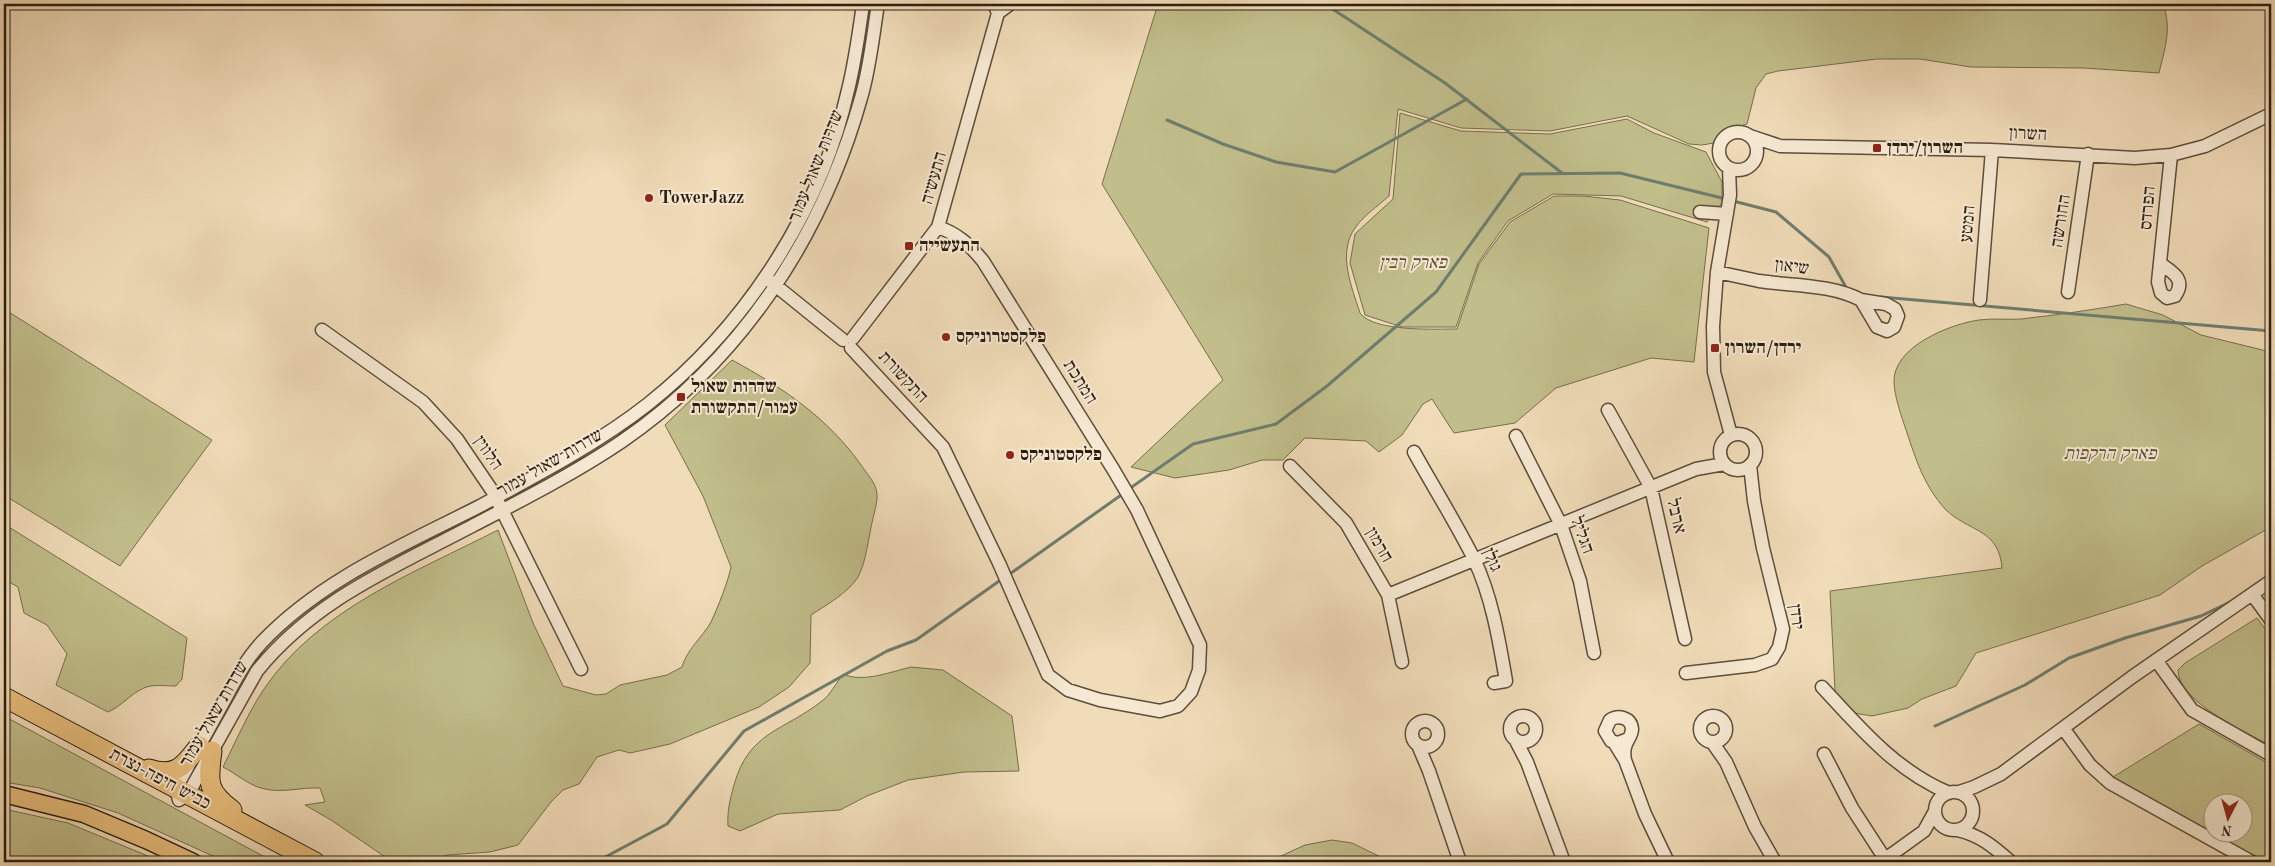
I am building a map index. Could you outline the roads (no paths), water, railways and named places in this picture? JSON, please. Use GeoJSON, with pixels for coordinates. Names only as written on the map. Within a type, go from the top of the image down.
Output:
{"type":"FeatureCollection","features":[{"type":"Feature","properties":{"kind":"highway","name":"כביש חיפה-נצרת"},"geometry":{"type":"LineString","coordinates":[[4,697],[128,762],[294,862]]}},
{"type":"Feature","properties":{"kind":"highway","name":"כביש חיפה-נצרת"},"geometry":{"type":"LineString","coordinates":[[4,706],[267,836],[315,862]]}},
{"type":"Feature","properties":{"kind":"highway"},"geometry":{"type":"LineString","coordinates":[[128,762],[160,772],[168,772],[177,770],[206,748],[211,788],[217,799],[267,836]]}},
{"type":"Feature","properties":{"kind":"main road"},"geometry":{"type":"LineString","coordinates":[[4,794],[84,814],[194,862]]}},
{"type":"Feature","properties":{"kind":"street","name":"שדרות שאול עמור"},"geometry":{"type":"LineString","coordinates":[[181,794],[206,748],[245,663],[260,644],[299,608],[352,573],[496,497],[604,435],[650,402],[704,353],[732,321],[764,277],[798,221],[828,154],[848,92],[863,4]]}},
{"type":"Feature","properties":{"kind":"street","name":"שדרות שאול עמור"},"geometry":{"type":"LineString","coordinates":[[206,748],[257,671],[271,654],[308,619],[359,586],[502,510],[620,442],[656,416],[715,363],[744,330],[776,285],[811,228],[842,160],[862,96],[878,4]]}},
{"type":"Feature","properties":{"kind":"street"},"geometry":{"type":"LineString","coordinates":[[996,8],[1010,4]]}},
{"type":"Feature","properties":{"kind":"street","name":"התעשיה"},"geometry":{"type":"LineString","coordinates":[[849,342],[938,227],[996,8]]}},
{"type":"Feature","properties":{"kind":"street","name":"השרון"},"geometry":{"type":"LineString","coordinates":[[1750,136],[1780,146],[1992,150],[2135,158],[2171,155],[2228,137],[2270,116]]}},
{"type":"Feature","properties":{"kind":"street"},"geometry":{"type":"LineString","coordinates":[[1730,195],[1745,169],[1756,158],[1757,147],[1750,136],[1745,133],[1732,133],[1722,140],[1719,145],[1720,157],[1729,168],[1734,170],[1745,169]]}},
{"type":"Feature","properties":{"kind":"street","name":"השרון"},"geometry":{"type":"LineString","coordinates":[[1756,158],[1780,146]]}},
{"type":"Feature","properties":{"kind":"street","name":"המטע"},"geometry":{"type":"LineString","coordinates":[[1980,300],[1992,150]]}},
{"type":"Feature","properties":{"kind":"street","name":"החורשה"},"geometry":{"type":"LineString","coordinates":[[2068,292],[2088,154]]}},
{"type":"Feature","properties":{"kind":"street","name":"הפרדס"},"geometry":{"type":"LineString","coordinates":[[2161,264],[2171,155]]}},
{"type":"Feature","properties":{"kind":"street"},"geometry":{"type":"LineString","coordinates":[[1729,168],[1730,195],[1717,272],[1713,326],[1714,372],[1731,435]]}},
{"type":"Feature","properties":{"kind":"street"},"geometry":{"type":"LineString","coordinates":[[1700,212],[1727,214]]}},
{"type":"Feature","properties":{"kind":"street","name":"המתכת"},"geometry":{"type":"LineString","coordinates":[[928,430],[942,448],[999,563],[1048,675],[1068,690],[1100,700],[1160,711],[1178,706],[1191,692],[1199,670],[1200,645],[1137,510],[983,261],[967,242],[952,232],[938,227]]}},
{"type":"Feature","properties":{"kind":"street","name":"שיאון"},"geometry":{"type":"LineString","coordinates":[[1717,272],[1759,281],[1850,294],[1861,300]]}},
{"type":"Feature","properties":{"kind":"street","name":"התקשורת"},"geometry":{"type":"LineString","coordinates":[[764,277],[849,342],[928,430]]}},
{"type":"Feature","properties":{"kind":"street","name":"הלווין"},"geometry":{"type":"LineString","coordinates":[[322,330],[423,402],[457,439],[496,497],[581,669]]}},
{"type":"Feature","properties":{"kind":"street","name":"ארבל"},"geometry":{"type":"LineString","coordinates":[[1608,410],[1652,488],[1685,639]]}},
{"type":"Feature","properties":{"kind":"street"},"geometry":{"type":"LineString","coordinates":[[1696,469],[1728,467],[1743,470],[1750,465],[1755,458],[1755,444],[1743,435],[1731,435],[1725,438],[1720,448],[1719,456],[1728,467],[1753,492]]}},
{"type":"Feature","properties":{"kind":"street","name":"הגליל"},"geometry":{"type":"LineString","coordinates":[[1516,436],[1561,525],[1580,582],[1594,653]]}},
{"type":"Feature","properties":{"kind":"street"},"geometry":{"type":"LineString","coordinates":[[1388,595],[1696,469],[1720,448]]}},
{"type":"Feature","properties":{"kind":"street","name":"גולן"},"geometry":{"type":"LineString","coordinates":[[1414,452],[1474,560],[1497,630],[1506,681],[1494,683]]}},
{"type":"Feature","properties":{"kind":"street","name":"ירדן"},"geometry":{"type":"LineString","coordinates":[[1686,673],[1755,666],[1772,659],[1779,647],[1783,629],[1763,548],[1750,465]]}},
{"type":"Feature","properties":{"kind":"street","name":"חרמון"},"geometry":{"type":"LineString","coordinates":[[1290,466],[1346,523],[1388,595],[1402,662]]}},
{"type":"Feature","properties":{"kind":"street"},"geometry":{"type":"LineString","coordinates":[[1824,754],[1852,808],[1884,861],[1928,826],[1941,796],[1987,781],[2000,774],[2156,660],[2271,581]]}},
{"type":"Feature","properties":{"kind":"street"},"geometry":{"type":"LineString","coordinates":[[2252,594],[2271,620]]}},
{"type":"Feature","properties":{"kind":"street"},"geometry":{"type":"LineString","coordinates":[[2156,660],[2192,710],[2271,755]]}},
{"type":"Feature","properties":{"kind":"street"},"geometry":{"type":"LineString","coordinates":[[1822,687],[1868,736],[1920,780],[1929,791],[1939,824],[1979,837],[1991,844],[2012,862]]}},
{"type":"Feature","properties":{"kind":"street"},"geometry":{"type":"LineString","coordinates":[[1527,762],[1531,739],[1536,731],[1535,724],[1531,719],[1524,716],[1514,719],[1510,726],[1511,733],[1527,762],[1564,862]]}},
{"type":"Feature","properties":{"kind":"street"},"geometry":{"type":"LineString","coordinates":[[1726,762],[1724,743],[1726,728],[1723,721],[1714,716],[1707,717],[1702,722],[1700,729],[1702,737],[1712,742],[1726,762],[1747,810],[1775,862]]}},
{"type":"Feature","properties":{"kind":"street"},"geometry":{"type":"LineString","coordinates":[[1624,760],[1631,725],[1623,718],[1616,717],[1607,723],[1605,731],[1608,738],[1614,742],[1622,743],[1628,739]]}},
{"type":"Feature","properties":{"kind":"street"},"geometry":{"type":"LineString","coordinates":[[1429,771],[1430,754],[1432,745],[1438,736],[1438,729],[1434,724],[1427,721],[1417,724],[1413,731],[1413,738],[1418,744],[1429,771],[1460,862]]}},
{"type":"Feature","properties":{"kind":"street"},"geometry":{"type":"LineString","coordinates":[[2063,728],[2090,765],[2110,783],[2252,862]]}},
{"type":"Feature","properties":{"kind":"street"},"geometry":{"type":"LineString","coordinates":[[1712,742],[1720,740],[1725,734]]}},
{"type":"Feature","properties":{"kind":"street"},"geometry":{"type":"LineString","coordinates":[[1515,740],[1522,742],[1531,739]]}},
{"type":"Feature","properties":{"kind":"street"},"geometry":{"type":"LineString","coordinates":[[1614,742],[1624,760],[1642,807],[1668,862]]}},
{"type":"Feature","properties":{"kind":"street"},"geometry":{"type":"LineString","coordinates":[[1418,744],[1425,747],[1432,745]]}},
{"type":"Feature","properties":{"kind":"street"},"geometry":{"type":"LineString","coordinates":[[1920,780],[1969,800],[1977,823],[1991,844]]}},
{"type":"Feature","properties":{"kind":"street"},"geometry":{"type":"LineString","coordinates":[[1916,837],[1968,824],[1987,781]]}},
{"type":"Feature","properties":{"kind":"waterway"},"geometry":{"type":"LineString","coordinates":[[1325,4],[1445,83],[1562,173]]}},
{"type":"Feature","properties":{"kind":"waterway"},"geometry":{"type":"LineString","coordinates":[[1167,120],[1223,144],[1276,162],[1335,172],[1467,99]]}},
{"type":"Feature","properties":{"kind":"waterway"},"geometry":{"type":"LineString","coordinates":[[1129,489],[1193,444],[1276,424],[1327,386],[1436,292],[1521,174],[1620,173],[1722,198]]}},
{"type":"Feature","properties":{"kind":"waterway"},"geometry":{"type":"LineString","coordinates":[[1737,202],[1776,212],[1829,257],[1847,289]]}},
{"type":"Feature","properties":{"kind":"waterway"},"geometry":{"type":"LineString","coordinates":[[1881,297],[2271,331]]}},
{"type":"Feature","properties":{"kind":"waterway"},"geometry":{"type":"LineString","coordinates":[[1007,576],[1124,493]]}},
{"type":"Feature","properties":{"kind":"waterway"},"geometry":{"type":"LineString","coordinates":[[596,862],[667,824],[744,731],[887,651],[916,640],[1002,579]]}},
{"type":"Feature","properties":{"kind":"waterway"},"geometry":{"type":"LineString","coordinates":[[1935,726],[2025,685],[2069,658],[2125,638],[2201,616],[2232,601]]}},
{"type":"Feature","properties":{"kind":"place","name":"השרון/ירדן"},"geometry":{"type":"Point","coordinates":[1877,148]}},
{"type":"Feature","properties":{"kind":"place","name":"TowerJazz"},"geometry":{"type":"Point","coordinates":[649,198]}},
{"type":"Feature","properties":{"kind":"place","name":"התעשייה"},"geometry":{"type":"Point","coordinates":[909,246]}},
{"type":"Feature","properties":{"kind":"place","name":"פלקסטרוניקס"},"geometry":{"type":"Point","coordinates":[946,337]}},
{"type":"Feature","properties":{"kind":"place","name":"ירדן/השרון"},"geometry":{"type":"Point","coordinates":[1715,348]}},
{"type":"Feature","properties":{"kind":"place","name":"שדרות שאול עמור/התקשורת"},"geometry":{"type":"Point","coordinates":[681,397]}},
{"type":"Feature","properties":{"kind":"place","name":"פלקסטוניקס"},"geometry":{"type":"Point","coordinates":[1010,455]}},
{"type":"Feature","properties":{"kind":"park label","name":"פארק רבין"},"geometry":{"type":"Point","coordinates":[1413,263]}},
{"type":"Feature","properties":{"kind":"park label","name":"פארק הרקפות"},"geometry":{"type":"Point","coordinates":[2110,454]}}]}
